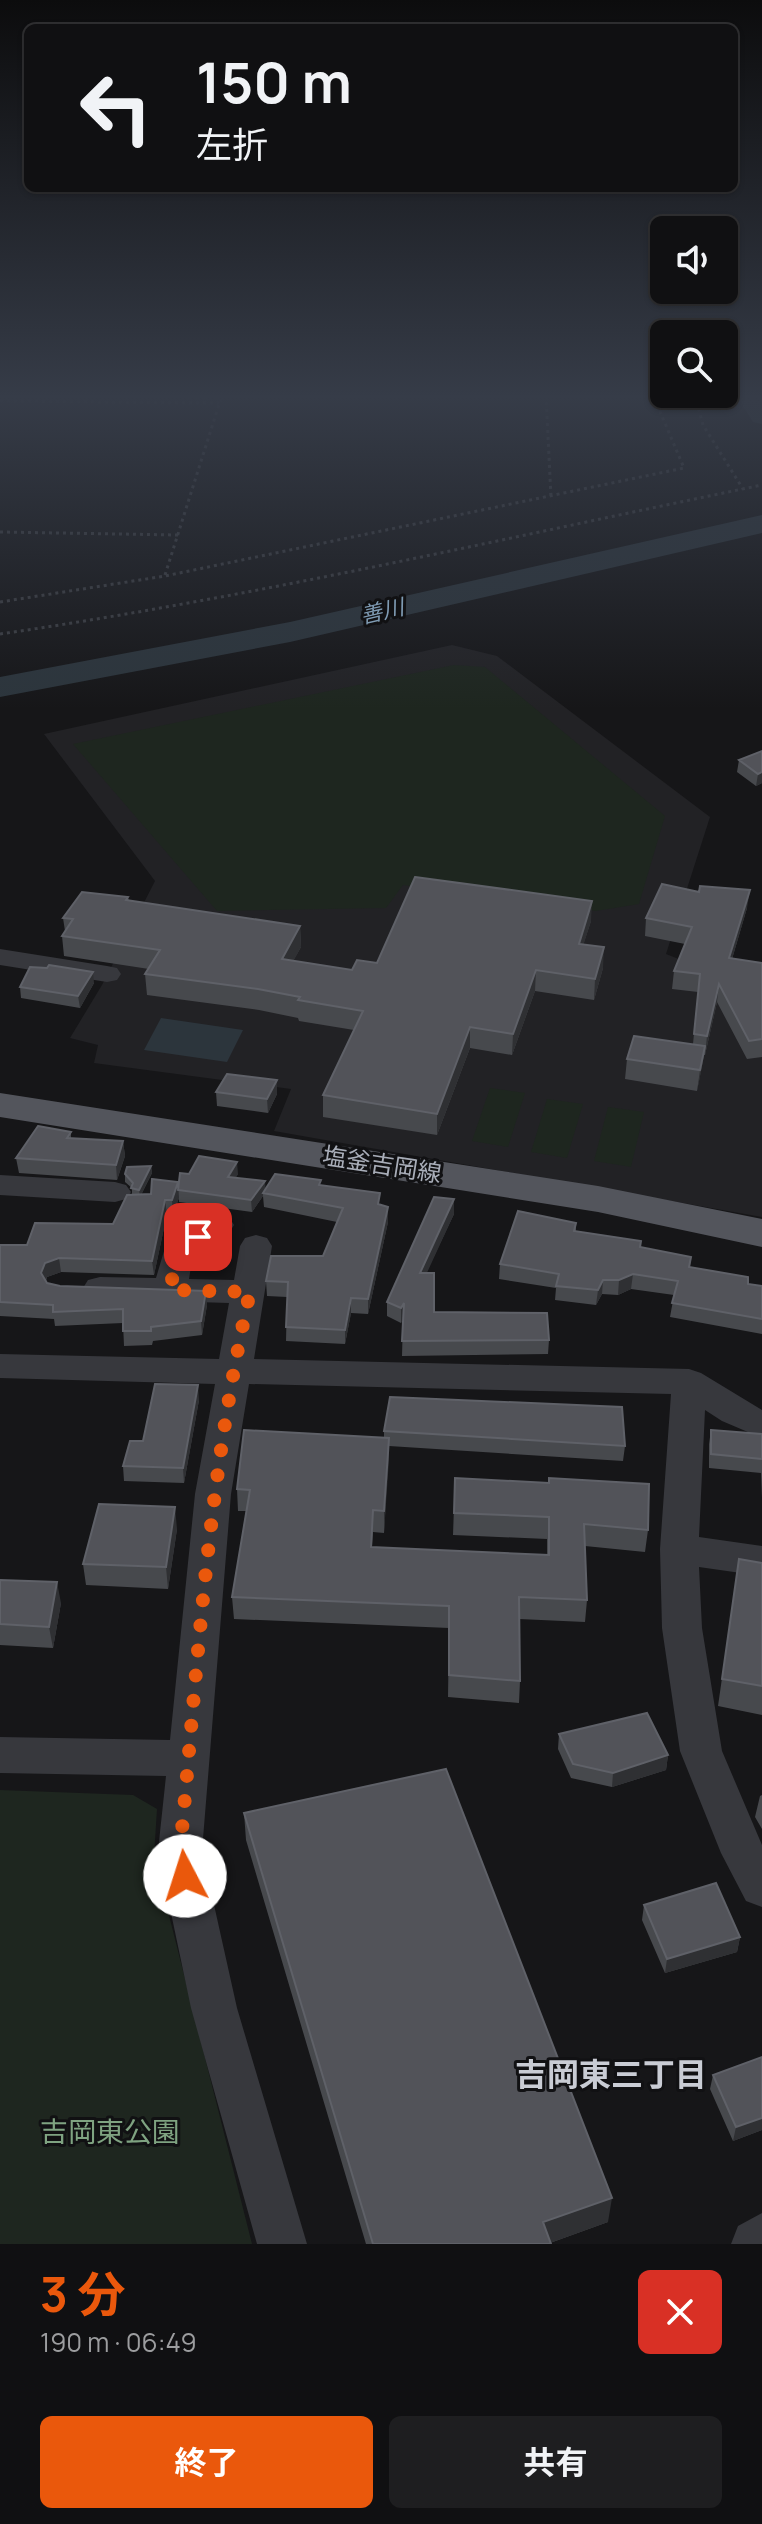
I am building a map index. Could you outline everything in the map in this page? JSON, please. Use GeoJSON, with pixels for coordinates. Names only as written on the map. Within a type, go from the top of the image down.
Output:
{"type":"FeatureCollection","features":[{"type":"Feature","properties":{"kind":"main road","name":"塩釜吉岡線"},"geometry":{"type":"LineString","coordinates":[[0,1105],[598,1199],[762,1233]]}},
{"type":"Feature","properties":{"kind":"street"},"geometry":{"type":"LineString","coordinates":[[0,957],[107,974]]}},
{"type":"Feature","properties":{"kind":"street"},"geometry":{"type":"LineString","coordinates":[[0,1185],[115,1192]]}},
{"type":"Feature","properties":{"kind":"street"},"geometry":{"type":"LineString","coordinates":[[170,1290],[178,1249],[218,1225]]}},
{"type":"Feature","properties":{"kind":"street"},"geometry":{"type":"LineString","coordinates":[[256,1246],[250,1292],[232,1370],[213,1494],[180,1851],[214,2008],[282,2244]]}},
{"type":"Feature","properties":{"kind":"street"},"geometry":{"type":"LineString","coordinates":[[62,1286],[250,1292]]}},
{"type":"Feature","properties":{"kind":"street"},"geometry":{"type":"LineString","coordinates":[[0,1366],[689,1382],[734,1412],[762,1425]]}},
{"type":"Feature","properties":{"kind":"street"},"geometry":{"type":"LineString","coordinates":[[689,1382],[679,1549],[682,1628],[701,1751],[743,1853],[762,1887]]}},
{"type":"Feature","properties":{"kind":"street"},"geometry":{"type":"LineString","coordinates":[[679,1549],[762,1561]]}},
{"type":"Feature","properties":{"kind":"street"},"geometry":{"type":"LineString","coordinates":[[0,1755],[189,1758]]}},
{"type":"Feature","properties":{"kind":"street"},"geometry":{"type":"LineString","coordinates":[[756,2244],[762,2238]]}},
{"type":"Feature","properties":{"kind":"path"},"geometry":{"type":"LineString","coordinates":[[165,576],[189,500]]}},
{"type":"Feature","properties":{"kind":"path"},"geometry":{"type":"LineString","coordinates":[[0,602],[165,576],[542,500]]}},
{"type":"Feature","properties":{"kind":"path"},"geometry":{"type":"LineString","coordinates":[[0,634],[84,622],[255,589],[691,500]]}},
{"type":"Feature","properties":{"kind":"path"},"geometry":{"type":"LineString","coordinates":[[0,532],[178,535]]}},
{"type":"Feature","properties":{"kind":"shaded area"},"geometry":{"type":"Polygon","coordinates":[[[452,645],[497,656],[710,817],[666,954],[699,967],[762,977],[762,1217],[274,1131],[291,1089],[94,1063],[98,1045],[70,1038],[102,985],[155,881],[44,734],[452,645]]]}},
{"type":"Feature","properties":{"kind":"shaded area"},"geometry":{"type":"Polygon","coordinates":[[[161,1018],[243,1030],[227,1062],[144,1050],[161,1018]]]}},
{"type":"Feature","properties":{"kind":"green space"},"geometry":{"type":"Polygon","coordinates":[[[454,665],[485,667],[665,816],[639,904],[596,911],[403,885],[386,908],[217,911],[73,744],[454,665]]]}},
{"type":"Feature","properties":{"kind":"green space"},"geometry":{"type":"Polygon","coordinates":[[[490,1088],[525,1093],[508,1147],[472,1141],[490,1088]]]}},
{"type":"Feature","properties":{"kind":"green space"},"geometry":{"type":"Polygon","coordinates":[[[547,1099],[583,1104],[567,1158],[531,1152],[547,1099]]]}},
{"type":"Feature","properties":{"kind":"green space"},"geometry":{"type":"Polygon","coordinates":[[[608,1107],[644,1112],[631,1167],[594,1161],[608,1107]]]}},
{"type":"Feature","properties":{"kind":"green space","name":"吉岡東公園"},"geometry":{"type":"Polygon","coordinates":[[[0,1790],[133,1795],[157,1809],[154,1856],[252,2244],[0,2244],[0,1790]]]}},
{"type":"Feature","properties":{"kind":"building"},"geometry":{"type":"Polygon","coordinates":[[[762,751],[762,772],[758,774],[739,760],[762,751]]]}},
{"type":"Feature","properties":{"kind":"building"},"geometry":{"type":"Polygon","coordinates":[[[415,877],[592,901],[579,944],[604,947],[595,979],[536,970],[513,1034],[470,1027],[437,1114],[323,1095],[363,1011],[298,1000],[300,997],[258,989],[145,974],[160,950],[62,936],[73,919],[63,918],[82,892],[128,897],[126,900],[300,926],[282,959],[352,970],[357,960],[377,963],[415,877]]]}},
{"type":"Feature","properties":{"kind":"building"},"geometry":{"type":"Polygon","coordinates":[[[662,884],[699,892],[700,886],[750,890],[729,958],[762,963],[762,1039],[749,1041],[719,984],[707,1036],[694,1034],[700,974],[674,971],[692,927],[646,918],[662,884]]]}},
{"type":"Feature","properties":{"kind":"building"},"geometry":{"type":"Polygon","coordinates":[[[49,965],[93,972],[78,996],[20,987],[30,967],[47,968],[49,965]]]}},
{"type":"Feature","properties":{"kind":"building"},"geometry":{"type":"Polygon","coordinates":[[[634,1036],[705,1046],[700,1070],[627,1059],[634,1036]]]}},
{"type":"Feature","properties":{"kind":"building"},"geometry":{"type":"Polygon","coordinates":[[[227,1074],[277,1080],[267,1099],[216,1092],[227,1074]]]}},
{"type":"Feature","properties":{"kind":"building"},"geometry":{"type":"Polygon","coordinates":[[[38,1126],[71,1132],[67,1138],[123,1141],[116,1165],[16,1158],[38,1126]]]}},
{"type":"Feature","properties":{"kind":"building"},"geometry":{"type":"Polygon","coordinates":[[[199,1156],[237,1162],[228,1177],[265,1181],[251,1200],[178,1190],[180,1173],[189,1174],[199,1156]]]}},
{"type":"Feature","properties":{"kind":"building"},"geometry":{"type":"Polygon","coordinates":[[[151,1166],[139,1190],[131,1188],[133,1183],[125,1174],[127,1167],[151,1166]]]}},
{"type":"Feature","properties":{"kind":"building"},"geometry":{"type":"Polygon","coordinates":[[[275,1174],[321,1180],[319,1185],[380,1193],[378,1204],[388,1207],[368,1299],[351,1298],[345,1330],[286,1327],[288,1282],[266,1281],[271,1256],[323,1256],[343,1208],[263,1193],[275,1174]]]}},
{"type":"Feature","properties":{"kind":"building"},"geometry":{"type":"Polygon","coordinates":[[[152,1179],[178,1182],[172,1200],[165,1200],[152,1261],[59,1258],[45,1263],[41,1273],[47,1283],[60,1286],[206,1291],[201,1321],[151,1327],[151,1331],[123,1331],[123,1309],[53,1312],[53,1305],[0,1302],[0,1245],[27,1245],[35,1223],[113,1224],[127,1195],[151,1194],[152,1179]]]}},
{"type":"Feature","properties":{"kind":"building"},"geometry":{"type":"Polygon","coordinates":[[[434,1197],[454,1199],[420,1273],[434,1273],[434,1312],[547,1313],[549,1340],[402,1341],[404,1303],[401,1308],[387,1302],[434,1197]]]}},
{"type":"Feature","properties":{"kind":"building"},"geometry":{"type":"Polygon","coordinates":[[[518,1211],[576,1223],[574,1231],[641,1241],[640,1247],[691,1257],[689,1267],[748,1277],[748,1284],[762,1286],[762,1319],[672,1303],[678,1281],[633,1274],[619,1280],[603,1280],[598,1290],[556,1286],[559,1274],[500,1264],[518,1211]]]}},
{"type":"Feature","properties":{"kind":"building"},"geometry":{"type":"Polygon","coordinates":[[[155,1384],[198,1385],[183,1468],[123,1466],[130,1441],[143,1441],[155,1384]]]}},
{"type":"Feature","properties":{"kind":"building"},"geometry":{"type":"Polygon","coordinates":[[[390,1397],[622,1407],[625,1446],[384,1431],[390,1397]]]}},
{"type":"Feature","properties":{"kind":"building"},"geometry":{"type":"Polygon","coordinates":[[[244,1430],[389,1438],[384,1511],[373,1510],[371,1547],[549,1555],[549,1517],[454,1513],[455,1478],[549,1483],[549,1478],[649,1484],[648,1530],[584,1524],[587,1600],[519,1597],[520,1681],[449,1675],[449,1606],[232,1597],[250,1490],[237,1489],[244,1430]]]}},
{"type":"Feature","properties":{"kind":"building"},"geometry":{"type":"Polygon","coordinates":[[[711,1430],[762,1434],[762,1459],[711,1454],[711,1430]]]}},
{"type":"Feature","properties":{"kind":"building"},"geometry":{"type":"Polygon","coordinates":[[[99,1504],[175,1507],[166,1567],[83,1564],[99,1504]]]}},
{"type":"Feature","properties":{"kind":"building"},"geometry":{"type":"Polygon","coordinates":[[[739,1559],[762,1563],[762,1686],[722,1679],[739,1559]]]}},
{"type":"Feature","properties":{"kind":"building"},"geometry":{"type":"Polygon","coordinates":[[[0,1580],[57,1582],[49,1627],[0,1624],[0,1580]]]}},
{"type":"Feature","properties":{"kind":"building"},"geometry":{"type":"Polygon","coordinates":[[[647,1713],[668,1755],[613,1773],[573,1764],[559,1734],[647,1713]]]}},
{"type":"Feature","properties":{"kind":"building"},"geometry":{"type":"Polygon","coordinates":[[[446,1769],[612,2198],[543,2222],[551,2244],[373,2244],[244,1813],[446,1769]]]}},
{"type":"Feature","properties":{"kind":"building"},"geometry":{"type":"Polygon","coordinates":[[[716,1883],[740,1937],[667,1959],[644,1905],[716,1883]]]}},
{"type":"Feature","properties":{"kind":"building"},"geometry":{"type":"Polygon","coordinates":[[[762,2057],[762,2118],[736,2127],[713,2075],[762,2057]]]}},
{"type":"Feature","properties":{"kind":"waterway","name":"善川"},"geometry":{"type":"LineString","coordinates":[[0,687],[290,632],[762,524]]}},
{"type":"Feature","properties":{"kind":"district","name":"吉岡東三丁目"},"geometry":{"type":"Point","coordinates":[611,2075]}},
{"type":"Feature","properties":{"kind":"route"},"geometry":{"type":"LineString","coordinates":[[185,1876],[180,1851],[213,1494],[228,1393],[250,1292],[170,1290],[178,1249],[198,1237]]}}]}
